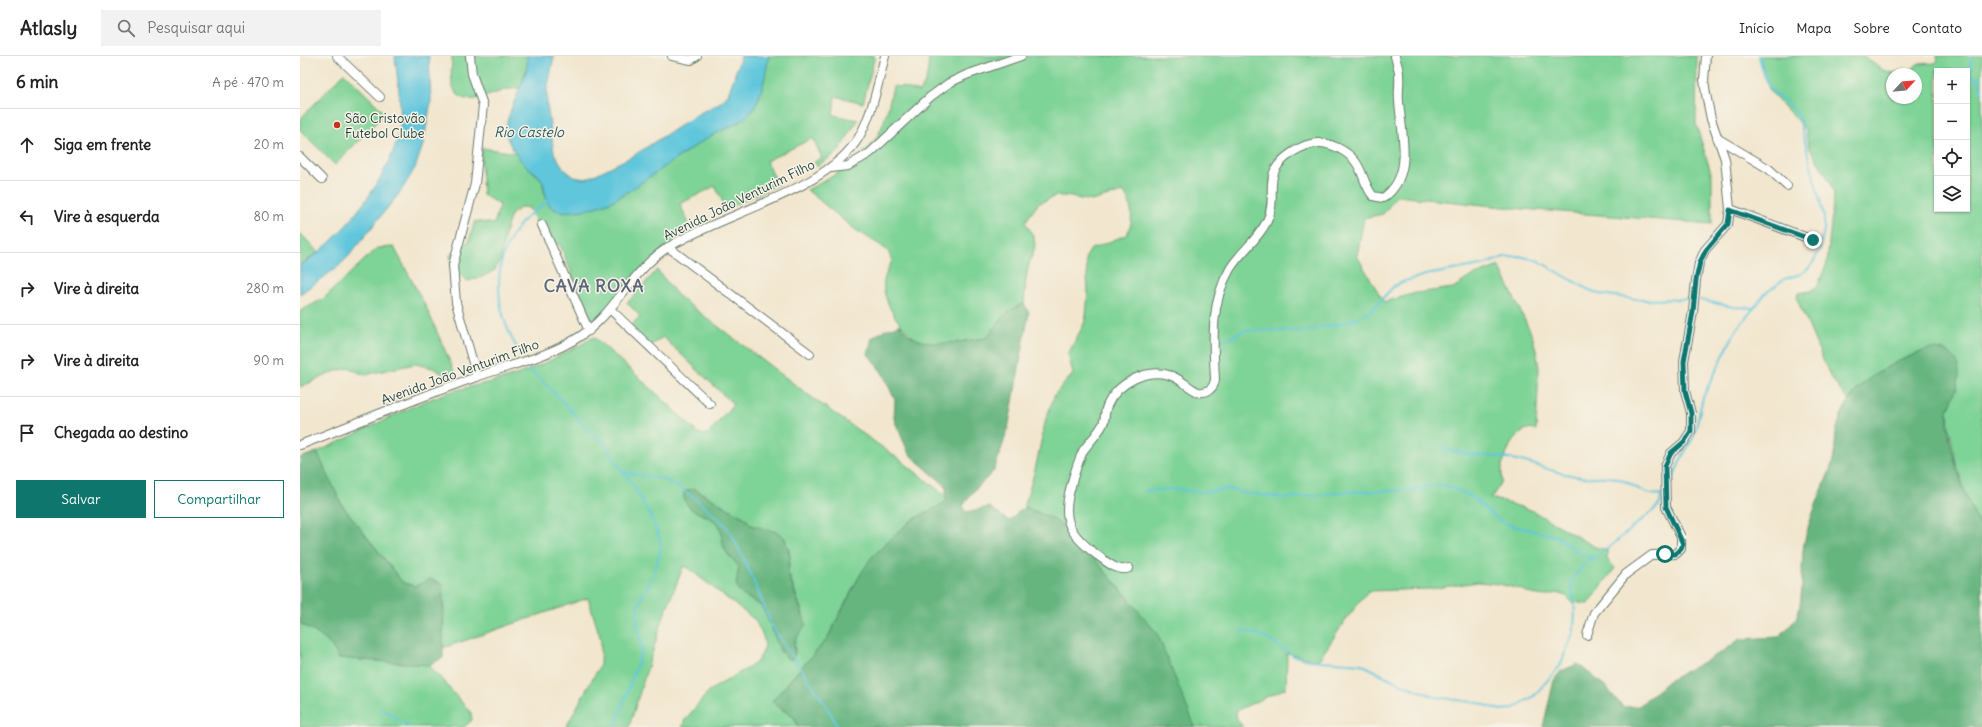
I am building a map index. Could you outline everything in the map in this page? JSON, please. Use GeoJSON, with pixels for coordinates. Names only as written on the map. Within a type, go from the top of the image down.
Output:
{"type":"FeatureCollection","features":[{"type":"Feature","properties":{"kind":"street"},"geometry":{"type":"LineString","coordinates":[[337,56],[380,97]]}},
{"type":"Feature","properties":{"kind":"street"},"geometry":{"type":"LineString","coordinates":[[470,56],[472,74],[483,105],[475,184],[453,265],[456,303],[477,377]]}},
{"type":"Feature","properties":{"kind":"street"},"geometry":{"type":"LineString","coordinates":[[672,56],[691,60],[696,57]]}},
{"type":"Feature","properties":{"kind":"street","name":"Avenida João Venturim Filho"},"geometry":{"type":"LineString","coordinates":[[300,445],[477,377],[553,351],[589,331],[610,309],[643,268],[668,247],[806,182],[830,168],[852,148],[865,127],[885,56]]}},
{"type":"Feature","properties":{"kind":"street"},"geometry":{"type":"LineString","coordinates":[[830,168],[848,166],[870,153],[930,97],[949,83],[966,75],[1021,56]]}},
{"type":"Feature","properties":{"kind":"street"},"geometry":{"type":"LineString","coordinates":[[1129,568],[1124,570],[1117,568],[1086,547],[1076,536],[1070,526],[1066,514],[1065,504],[1077,465],[1084,451],[1103,424],[1106,408],[1120,387],[1127,382],[1147,374],[1164,373],[1174,376],[1198,392],[1208,391],[1213,387],[1215,379],[1213,320],[1222,286],[1230,269],[1266,224],[1273,206],[1274,171],[1291,154],[1302,147],[1317,143],[1331,146],[1344,151],[1354,160],[1362,171],[1366,186],[1373,196],[1383,198],[1395,188],[1400,178],[1404,158],[1399,99],[1399,74],[1395,56]]}},
{"type":"Feature","properties":{"kind":"street"},"geometry":{"type":"LineString","coordinates":[[1587,635],[1594,613],[1626,574],[1652,555],[1676,554],[1681,549],[1681,537],[1666,507],[1665,466],[1671,453],[1684,442],[1691,431],[1691,413],[1685,391],[1684,361],[1693,312],[1696,280],[1700,262],[1706,250],[1728,224],[1730,210],[1725,159],[1717,138],[1706,94],[1704,80],[1706,56]]}},
{"type":"Feature","properties":{"kind":"street"},"geometry":{"type":"LineString","coordinates":[[1717,138],[1769,169],[1787,186]]}},
{"type":"Feature","properties":{"kind":"street"},"geometry":{"type":"LineString","coordinates":[[300,157],[322,180]]}},
{"type":"Feature","properties":{"kind":"street"},"geometry":{"type":"LineString","coordinates":[[1730,210],[1813,240]]}},
{"type":"Feature","properties":{"kind":"street"},"geometry":{"type":"LineString","coordinates":[[542,225],[589,331]]}},
{"type":"Feature","properties":{"kind":"street"},"geometry":{"type":"LineString","coordinates":[[668,247],[810,354]]}},
{"type":"Feature","properties":{"kind":"street"},"geometry":{"type":"LineString","coordinates":[[610,309],[710,404]]}},
{"type":"Feature","properties":{"kind":"green space"},"geometry":{"type":"Polygon","coordinates":[[[452,56],[527,56],[528,64],[520,88],[504,90],[480,98],[467,99],[461,97],[453,87],[451,76],[452,56]]]}},
{"type":"Feature","properties":{"kind":"green space"},"geometry":{"type":"Polygon","coordinates":[[[769,56],[875,56],[863,103],[835,96],[833,115],[858,120],[838,152],[817,166],[814,162],[822,158],[813,138],[766,161],[778,184],[726,209],[715,186],[680,204],[690,226],[675,234],[673,244],[658,255],[593,324],[560,245],[544,238],[540,234],[529,208],[521,207],[511,215],[505,233],[501,260],[495,270],[482,277],[468,281],[460,275],[452,273],[450,255],[469,241],[475,221],[494,224],[500,205],[483,195],[481,162],[482,148],[517,153],[526,165],[542,180],[545,197],[552,207],[589,209],[610,202],[711,135],[746,117],[758,98],[769,56]]]}},
{"type":"Feature","properties":{"kind":"green space"},"geometry":{"type":"Polygon","coordinates":[[[929,56],[1697,56],[1696,124],[1712,176],[1712,224],[1523,209],[1397,196],[1383,214],[1364,218],[1357,256],[1384,302],[1416,293],[1453,288],[1470,277],[1499,266],[1532,335],[1539,368],[1536,430],[1526,429],[1512,441],[1502,465],[1502,482],[1491,498],[1531,510],[1595,547],[1607,550],[1607,559],[1615,568],[1588,604],[1572,602],[1566,596],[1558,593],[1545,596],[1531,594],[1520,589],[1499,584],[1478,582],[1430,589],[1368,591],[1347,618],[1320,658],[1315,660],[1287,653],[1286,688],[1240,709],[1236,713],[1237,719],[1243,727],[1195,727],[1129,598],[1070,533],[1052,518],[1024,507],[1035,470],[1046,418],[1055,394],[1073,374],[1068,354],[1084,324],[1086,316],[1088,293],[1086,257],[1091,249],[1126,235],[1131,225],[1131,213],[1129,201],[1126,196],[1123,192],[1091,201],[1066,196],[1055,196],[1038,204],[1025,222],[1034,238],[1035,248],[1027,273],[1024,304],[1008,313],[986,338],[939,344],[924,342],[917,339],[902,326],[890,308],[884,289],[885,276],[892,261],[888,251],[853,228],[807,190],[852,163],[874,141],[881,129],[886,115],[893,86],[903,87],[919,92],[926,80],[929,56]]]}},
{"type":"Feature","properties":{"kind":"green space"},"geometry":{"type":"Polygon","coordinates":[[[1759,56],[1864,56],[1876,66],[1886,71],[1886,104],[1922,104],[1922,68],[1914,68],[1917,64],[1936,63],[1937,56],[1982,56],[1982,528],[1968,502],[1956,463],[1949,426],[1948,411],[1952,400],[1928,349],[1895,363],[1874,375],[1856,391],[1848,401],[1830,376],[1797,299],[1798,293],[1811,291],[1818,285],[1827,263],[1834,193],[1830,182],[1809,147],[1805,129],[1769,90],[1759,56]]]}},
{"type":"Feature","properties":{"kind":"green space","name":"São Cristovão Futebol Clube"},"geometry":{"type":"Polygon","coordinates":[[[344,73],[385,113],[335,165],[300,130],[300,119],[344,73]]]}},
{"type":"Feature","properties":{"kind":"green space"},"geometry":{"type":"Polygon","coordinates":[[[300,233],[318,252],[300,265],[300,233]]]}},
{"type":"Feature","properties":{"kind":"green space"},"geometry":{"type":"Polygon","coordinates":[[[394,247],[427,309],[457,378],[451,379],[433,368],[415,364],[364,375],[350,368],[336,371],[300,387],[300,311],[323,299],[377,248],[394,247]]]}},
{"type":"Feature","properties":{"kind":"green space"},"geometry":{"type":"Polygon","coordinates":[[[657,270],[679,297],[814,399],[903,462],[946,496],[946,502],[912,520],[894,535],[860,575],[827,639],[789,681],[775,705],[795,718],[798,727],[682,727],[685,720],[709,691],[756,663],[765,646],[763,636],[755,620],[684,565],[664,615],[629,727],[566,727],[600,665],[601,640],[588,598],[443,648],[444,602],[430,579],[416,586],[403,583],[342,505],[317,452],[423,402],[446,393],[503,379],[526,371],[561,355],[594,337],[698,433],[703,435],[709,433],[733,404],[663,337],[648,347],[629,328],[640,316],[627,303],[657,270]],[[695,489],[684,496],[692,509],[711,518],[719,525],[725,550],[739,567],[736,584],[745,596],[762,607],[777,640],[780,652],[795,652],[796,639],[798,634],[803,629],[803,614],[788,572],[790,557],[789,550],[776,532],[751,525],[745,518],[695,489]]]}},
{"type":"Feature","properties":{"kind":"green space"},"geometry":{"type":"Polygon","coordinates":[[[1024,304],[1029,313],[1008,429],[994,471],[971,494],[963,506],[965,512],[989,507],[1009,521],[1024,507],[1052,518],[1070,533],[1099,564],[1157,633],[1195,727],[798,727],[795,718],[772,701],[827,639],[860,575],[871,558],[894,535],[912,520],[946,502],[946,486],[909,454],[894,419],[895,400],[883,374],[868,354],[872,338],[884,330],[900,325],[908,334],[917,339],[928,342],[952,343],[986,338],[1008,313],[1024,304]]]}},
{"type":"Feature","properties":{"kind":"green space"},"geometry":{"type":"Polygon","coordinates":[[[1928,349],[1942,350],[1950,354],[1956,360],[1958,365],[1958,383],[1948,410],[1950,438],[1953,455],[1963,489],[1982,528],[1982,727],[1543,727],[1554,680],[1561,671],[1578,664],[1605,686],[1623,707],[1639,706],[1668,681],[1722,652],[1740,639],[1779,637],[1797,616],[1802,590],[1802,562],[1806,534],[1833,460],[1837,428],[1843,412],[1860,386],[1872,377],[1898,362],[1928,349]]]}},
{"type":"Feature","properties":{"kind":"green space"},"geometry":{"type":"Polygon","coordinates":[[[317,452],[342,505],[403,583],[416,586],[430,579],[443,584],[443,658],[429,665],[338,658],[336,652],[327,642],[300,623],[300,458],[317,452]]]}},
{"type":"Feature","properties":{"kind":"green space"},"geometry":{"type":"Polygon","coordinates":[[[694,489],[745,518],[751,525],[777,532],[785,538],[790,557],[788,572],[806,624],[794,642],[795,652],[793,659],[788,659],[783,654],[769,619],[762,607],[757,602],[741,594],[739,591],[737,582],[739,567],[725,550],[719,525],[712,519],[695,511],[686,504],[684,491],[694,489]]]}},
{"type":"Feature","properties":{"kind":"green space"},"geometry":{"type":"Polygon","coordinates":[[[300,623],[327,642],[336,652],[338,658],[429,665],[471,713],[472,720],[464,727],[300,727],[300,623]]]}},
{"type":"Feature","properties":{"kind":"water"},"geometry":{"type":"Polygon","coordinates":[[[395,56],[429,56],[431,101],[423,145],[415,168],[401,191],[348,257],[339,266],[300,294],[300,265],[315,255],[331,241],[363,204],[388,164],[396,144],[400,126],[400,100],[395,56]]]}},
{"type":"Feature","properties":{"kind":"water","name":"Rio Castelo"},"geometry":{"type":"Polygon","coordinates":[[[527,56],[554,56],[547,90],[547,105],[554,153],[564,169],[574,177],[586,179],[633,156],[698,114],[721,102],[728,95],[741,56],[769,56],[760,95],[757,103],[748,115],[735,124],[715,133],[637,186],[612,201],[600,206],[569,212],[552,208],[547,200],[541,179],[521,161],[508,141],[506,128],[508,118],[525,76],[527,56]]]}},
{"type":"Feature","properties":{"kind":"waterway"},"geometry":{"type":"LineString","coordinates":[[1671,483],[1681,459],[1694,436],[1703,397],[1736,330],[1766,293],[1784,279],[1801,274],[1811,266],[1820,249],[1824,230],[1824,217],[1799,118],[1794,109],[1770,89],[1763,72],[1759,56]]}},
{"type":"Feature","properties":{"kind":"waterway"},"geometry":{"type":"LineString","coordinates":[[1972,56],[1969,72],[1979,82],[1982,91]]}},
{"type":"Feature","properties":{"kind":"waterway"},"geometry":{"type":"LineString","coordinates":[[1975,78],[1982,77]]}},
{"type":"Feature","properties":{"kind":"waterway"},"geometry":{"type":"LineString","coordinates":[[522,356],[505,323],[499,288],[500,270],[504,253],[512,237],[523,221],[549,200]]}},
{"type":"Feature","properties":{"kind":"waterway"},"geometry":{"type":"LineString","coordinates":[[1221,342],[1245,330],[1305,331],[1348,322],[1370,312],[1394,286],[1405,281],[1426,275],[1486,264],[1504,257],[1519,256],[1537,260],[1587,289],[1600,294],[1643,300],[1688,299]]}},
{"type":"Feature","properties":{"kind":"waterway"},"geometry":{"type":"LineString","coordinates":[[1700,300],[1733,307],[1754,308]]}},
{"type":"Feature","properties":{"kind":"waterway"},"geometry":{"type":"LineString","coordinates":[[528,366],[534,374],[557,395],[588,430],[603,441],[622,471],[633,484],[653,521],[661,543],[660,553],[654,573],[638,605],[637,623],[642,647],[615,727]]}},
{"type":"Feature","properties":{"kind":"waterway"},"geometry":{"type":"LineString","coordinates":[[1442,448],[1471,455],[1517,460],[1574,476],[1616,478],[1648,493],[1661,494]]}},
{"type":"Feature","properties":{"kind":"waterway"},"geometry":{"type":"LineString","coordinates":[[623,472],[662,479],[674,484],[697,500],[725,525],[732,535],[749,570],[773,628],[826,705],[838,727]]}},
{"type":"Feature","properties":{"kind":"waterway"},"geometry":{"type":"LineString","coordinates":[[1145,491],[1171,489],[1204,492],[1229,489],[1244,493],[1284,498],[1346,492],[1407,490],[1440,485],[1453,488],[1472,497],[1497,519],[1506,524],[1558,537],[1582,555],[1593,558]]}},
{"type":"Feature","properties":{"kind":"waterway"},"geometry":{"type":"LineString","coordinates":[[1241,630],[1263,636],[1294,656],[1308,660],[1361,664],[1401,684],[1436,697],[1479,703],[1500,710],[1512,709],[1534,696],[1560,666],[1574,631],[1575,610],[1571,584],[1572,580],[1583,565],[1607,549],[1656,508],[1660,504],[1661,494]]}},
{"type":"Feature","properties":{"kind":"waterway"},"geometry":{"type":"LineString","coordinates":[[380,707],[410,727]]}},
{"type":"Feature","properties":{"kind":"place","name":"São Cristovão Futebol Clube"},"geometry":{"type":"Point","coordinates":[337,125]}},
{"type":"Feature","properties":{"kind":"district","name":"CAVA ROXA"},"geometry":{"type":"Point","coordinates":[594,286]}},
{"type":"Feature","properties":{"kind":"route"},"geometry":{"type":"LineString","coordinates":[[1665,554],[1676,554],[1679,552],[1683,544],[1666,507],[1665,466],[1667,458],[1671,453],[1690,436],[1692,426],[1691,413],[1685,391],[1684,361],[1700,262],[1712,241],[1726,228],[1730,210],[1813,240]]}}]}
